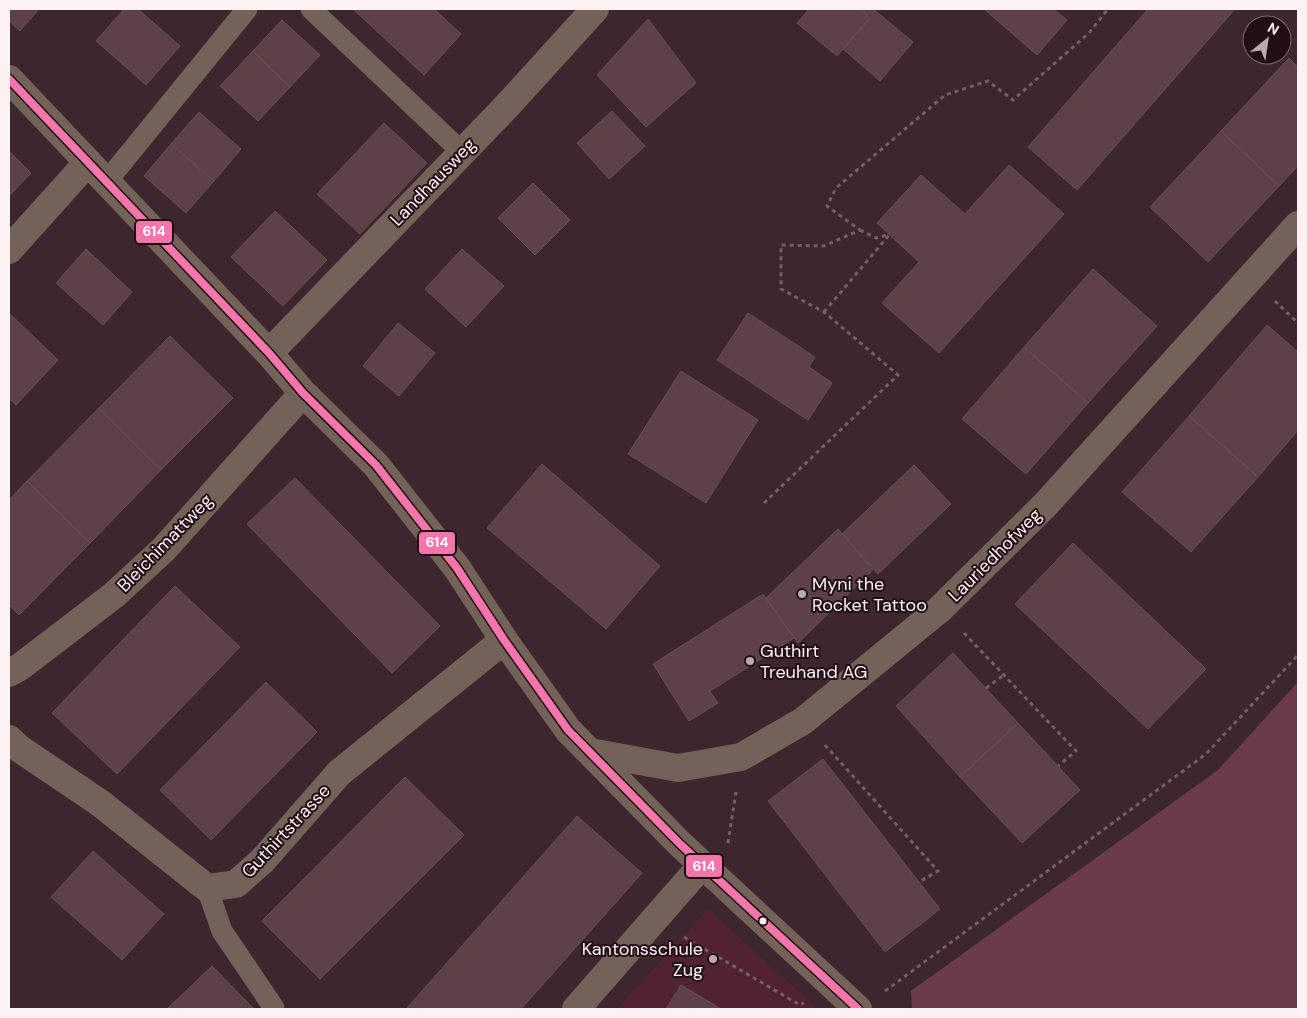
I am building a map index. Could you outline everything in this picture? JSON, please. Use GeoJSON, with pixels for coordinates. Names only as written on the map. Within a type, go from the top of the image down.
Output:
{"type":"FeatureCollection","features":[{"type":"Feature","properties":{"kind":"street","name":"Landhausweg"},"geometry":{"type":"LineString","coordinates":[[269,353],[505,108],[595,9]]}},
{"type":"Feature","properties":{"kind":"street"},"geometry":{"type":"LineString","coordinates":[[9,79],[269,353],[303,393],[376,465],[457,568],[504,640],[568,730],[702,864],[858,1009]]}},
{"type":"Feature","properties":{"kind":"street"},"geometry":{"type":"LineString","coordinates":[[9,250],[88,162]]}},
{"type":"Feature","properties":{"kind":"street","name":"Lauriedhofweg"},"geometry":{"type":"LineString","coordinates":[[590,752],[678,768],[741,757],[803,720],[940,610],[1048,503],[1298,225]]}},
{"type":"Feature","properties":{"kind":"street","name":"Bleichimattweg"},"geometry":{"type":"LineString","coordinates":[[9,673],[20,667],[114,595],[164,549],[303,393]]}},
{"type":"Feature","properties":{"kind":"street","name":"Guthirtstrasse"},"geometry":{"type":"LineString","coordinates":[[207,888],[236,884],[262,861],[339,773],[504,640]]}},
{"type":"Feature","properties":{"kind":"street"},"geometry":{"type":"LineString","coordinates":[[9,739],[20,749],[100,803],[207,888]]}},
{"type":"Feature","properties":{"kind":"street"},"geometry":{"type":"LineString","coordinates":[[576,1009],[702,864]]}},
{"type":"Feature","properties":{"kind":"lane"},"geometry":{"type":"LineString","coordinates":[[107,181],[247,9]]}},
{"type":"Feature","properties":{"kind":"lane"},"geometry":{"type":"LineString","coordinates":[[312,9],[462,152]]}},
{"type":"Feature","properties":{"kind":"lane"},"geometry":{"type":"LineString","coordinates":[[207,888],[222,931],[274,1008]]}},
{"type":"Feature","properties":{"kind":"path"},"geometry":{"type":"LineString","coordinates":[[824,312],[890,234],[876,238],[860,230],[827,206],[836,188],[945,95],[988,80],[1013,100],[1089,33],[1108,9]]}},
{"type":"Feature","properties":{"kind":"path"},"geometry":{"type":"LineString","coordinates":[[764,502],[898,375],[824,312],[781,289],[781,245],[824,246],[860,230]]}},
{"type":"Feature","properties":{"kind":"path"},"geometry":{"type":"LineString","coordinates":[[940,610],[1076,751],[1058,766]]}},
{"type":"Feature","properties":{"kind":"path"},"geometry":{"type":"LineString","coordinates":[[884,992],[1206,754],[1298,655]]}},
{"type":"Feature","properties":{"kind":"path"},"geometry":{"type":"LineString","coordinates":[[986,688],[1004,675]]}},
{"type":"Feature","properties":{"kind":"path"},"geometry":{"type":"LineString","coordinates":[[803,720],[938,871],[919,882]]}},
{"type":"Feature","properties":{"kind":"path"},"geometry":{"type":"LineString","coordinates":[[722,883],[741,757]]}},
{"type":"Feature","properties":{"kind":"path"},"geometry":{"type":"LineString","coordinates":[[649,925],[672,930],[800,1005],[838,992]]}},
{"type":"Feature","properties":{"kind":"shaded area"},"geometry":{"type":"Polygon","coordinates":[[[1298,682],[1298,1009],[912,1008],[911,991],[1218,770],[1298,682]]]}},
{"type":"Feature","properties":{"kind":"shaded area","name":"Kantonsschule Zug"},"geometry":{"type":"Polygon","coordinates":[[[708,909],[818,1009],[617,1009],[708,909]]]}},
{"type":"Feature","properties":{"kind":"building"},"geometry":{"type":"Polygon","coordinates":[[[9,9],[39,9],[20,31],[9,21],[9,9]]]}},
{"type":"Feature","properties":{"kind":"building"},"geometry":{"type":"Polygon","coordinates":[[[124,9],[138,9],[180,46],[146,85],[96,41],[124,9]]]}},
{"type":"Feature","properties":{"kind":"building"},"geometry":{"type":"Polygon","coordinates":[[[353,9],[434,9],[461,34],[424,75],[353,9]]]}},
{"type":"Feature","properties":{"kind":"building"},"geometry":{"type":"Polygon","coordinates":[[[809,9],[860,9],[870,18],[837,56],[797,23],[809,9]]]}},
{"type":"Feature","properties":{"kind":"building"},"geometry":{"type":"Polygon","coordinates":[[[865,9],[873,9],[913,42],[880,81],[843,49],[870,18],[863,11],[865,9]]]}},
{"type":"Feature","properties":{"kind":"building"},"geometry":{"type":"Polygon","coordinates":[[[984,9],[1053,9],[1067,20],[1037,55],[984,9]]]}},
{"type":"Feature","properties":{"kind":"building"},"geometry":{"type":"Polygon","coordinates":[[[1148,9],[1235,9],[1077,190],[1028,147],[1148,9]]]}},
{"type":"Feature","properties":{"kind":"building"},"geometry":{"type":"Polygon","coordinates":[[[648,19],[696,83],[646,127],[597,75],[648,19]]]}},
{"type":"Feature","properties":{"kind":"building"},"geometry":{"type":"Polygon","coordinates":[[[282,20],[320,55],[290,87],[253,51],[282,20]]]}},
{"type":"Feature","properties":{"kind":"building"},"geometry":{"type":"Polygon","coordinates":[[[253,51],[290,87],[258,121],[220,86],[253,51]]]}},
{"type":"Feature","properties":{"kind":"building"},"geometry":{"type":"Polygon","coordinates":[[[1292,61],[1298,67],[1298,166],[1279,186],[1221,131],[1282,65],[1292,65],[1292,61]]]}},
{"type":"Feature","properties":{"kind":"building"},"geometry":{"type":"Polygon","coordinates":[[[612,111],[645,146],[609,179],[577,143],[612,111]]]}},
{"type":"Feature","properties":{"kind":"building"},"geometry":{"type":"Polygon","coordinates":[[[199,112],[241,149],[214,181],[171,144],[199,112]]]}},
{"type":"Feature","properties":{"kind":"building"},"geometry":{"type":"Polygon","coordinates":[[[384,123],[427,163],[360,234],[317,194],[384,123]]]}},
{"type":"Feature","properties":{"kind":"building"},"geometry":{"type":"Polygon","coordinates":[[[1221,131],[1279,186],[1208,262],[1150,207],[1221,131]]]}},
{"type":"Feature","properties":{"kind":"building"},"geometry":{"type":"Polygon","coordinates":[[[171,144],[214,181],[186,213],[144,176],[171,144]]]}},
{"type":"Feature","properties":{"kind":"building"},"geometry":{"type":"Polygon","coordinates":[[[9,151],[31,173],[9,196],[9,151]]]}},
{"type":"Feature","properties":{"kind":"building"},"geometry":{"type":"Polygon","coordinates":[[[1009,165],[1064,214],[939,353],[882,303],[919,262],[877,223],[921,175],[965,214],[1009,165]]]}},
{"type":"Feature","properties":{"kind":"building"},"geometry":{"type":"Polygon","coordinates":[[[533,183],[570,220],[535,255],[498,218],[533,183]]]}},
{"type":"Feature","properties":{"kind":"building"},"geometry":{"type":"Polygon","coordinates":[[[275,211],[327,260],[283,306],[231,257],[275,211]]]}},
{"type":"Feature","properties":{"kind":"building"},"geometry":{"type":"Polygon","coordinates":[[[86,249],[132,292],[103,325],[56,283],[86,249]]]}},
{"type":"Feature","properties":{"kind":"building"},"geometry":{"type":"Polygon","coordinates":[[[462,249],[504,286],[466,327],[425,289],[462,249]]]}},
{"type":"Feature","properties":{"kind":"building"},"geometry":{"type":"Polygon","coordinates":[[[1093,269],[1157,326],[1088,403],[1024,347],[1093,269]]]}},
{"type":"Feature","properties":{"kind":"building"},"geometry":{"type":"Polygon","coordinates":[[[9,313],[58,360],[16,405],[9,398],[9,313]]]}},
{"type":"Feature","properties":{"kind":"building"},"geometry":{"type":"Polygon","coordinates":[[[748,313],[815,357],[809,367],[832,383],[808,420],[717,360],[748,313]]]}},
{"type":"Feature","properties":{"kind":"building"},"geometry":{"type":"Polygon","coordinates":[[[398,323],[435,353],[399,396],[363,366],[398,323]]]}},
{"type":"Feature","properties":{"kind":"building"},"geometry":{"type":"Polygon","coordinates":[[[1267,325],[1298,352],[1298,430],[1258,477],[1189,416],[1267,325]]]}},
{"type":"Feature","properties":{"kind":"building"},"geometry":{"type":"Polygon","coordinates":[[[170,336],[233,398],[161,470],[99,408],[170,336]]]}},
{"type":"Feature","properties":{"kind":"building"},"geometry":{"type":"Polygon","coordinates":[[[1024,347],[1088,403],[1026,474],[962,419],[1024,347]]]}},
{"type":"Feature","properties":{"kind":"building"},"geometry":{"type":"Polygon","coordinates":[[[681,371],[758,420],[706,503],[628,454],[681,371]]]}},
{"type":"Feature","properties":{"kind":"building"},"geometry":{"type":"Polygon","coordinates":[[[99,408],[161,470],[90,543],[27,481],[99,408]]]}},
{"type":"Feature","properties":{"kind":"building"},"geometry":{"type":"Polygon","coordinates":[[[1189,416],[1258,477],[1191,552],[1122,492],[1189,416]]]}},
{"type":"Feature","properties":{"kind":"building"},"geometry":{"type":"Polygon","coordinates":[[[542,464],[660,566],[606,629],[487,528],[542,464]]]}},
{"type":"Feature","properties":{"kind":"building"},"geometry":{"type":"Polygon","coordinates":[[[914,465],[951,504],[878,574],[842,534],[914,465]]]}},
{"type":"Feature","properties":{"kind":"building"},"geometry":{"type":"Polygon","coordinates":[[[295,478],[440,626],[392,673],[247,524],[295,478]]]}},
{"type":"Feature","properties":{"kind":"building"},"geometry":{"type":"Polygon","coordinates":[[[27,481],[90,543],[19,615],[9,605],[9,500],[27,481]]]}},
{"type":"Feature","properties":{"kind":"building"},"geometry":{"type":"Polygon","coordinates":[[[838,529],[873,570],[798,643],[766,598],[838,529]]]}},
{"type":"Feature","properties":{"kind":"building"},"geometry":{"type":"Polygon","coordinates":[[[1073,543],[1206,669],[1148,729],[1015,604],[1073,543]]]}},
{"type":"Feature","properties":{"kind":"building"},"geometry":{"type":"Polygon","coordinates":[[[175,586],[240,647],[117,774],[52,713],[175,586]]]}},
{"type":"Feature","properties":{"kind":"building"},"geometry":{"type":"Polygon","coordinates":[[[763,594],[794,638],[710,691],[718,703],[689,721],[653,664],[763,594]]]}},
{"type":"Feature","properties":{"kind":"building"},"geometry":{"type":"Polygon","coordinates":[[[953,653],[1018,723],[960,777],[896,706],[953,653]]]}},
{"type":"Feature","properties":{"kind":"building"},"geometry":{"type":"Polygon","coordinates":[[[266,682],[317,732],[211,840],[160,790],[266,682]]]}},
{"type":"Feature","properties":{"kind":"building"},"geometry":{"type":"Polygon","coordinates":[[[1018,723],[1080,790],[1022,843],[960,777],[1018,723]]]}},
{"type":"Feature","properties":{"kind":"building"},"geometry":{"type":"Polygon","coordinates":[[[823,759],[940,909],[885,952],[768,801],[823,759]]]}},
{"type":"Feature","properties":{"kind":"building"},"geometry":{"type":"Polygon","coordinates":[[[405,777],[464,835],[320,979],[262,921],[405,777]]]}},
{"type":"Feature","properties":{"kind":"building"},"geometry":{"type":"Polygon","coordinates":[[[577,816],[642,873],[521,1009],[406,1009],[577,816]]]}},
{"type":"Feature","properties":{"kind":"building"},"geometry":{"type":"Polygon","coordinates":[[[93,851],[164,914],[122,960],[51,897],[93,851]]]}},
{"type":"Feature","properties":{"kind":"building"},"geometry":{"type":"Polygon","coordinates":[[[212,966],[254,1009],[167,1009],[212,966]]]}},
{"type":"Feature","properties":{"kind":"building"},"geometry":{"type":"Polygon","coordinates":[[[681,985],[721,1009],[666,1009],[681,985]]]}},
{"type":"Feature","properties":{"kind":"transit line","name":"614"},"geometry":{"type":"LineString","coordinates":[[9,79],[269,353],[303,393],[376,465],[457,568],[504,640],[568,730],[680,844],[858,1009]]}},
{"type":"Feature","properties":{"kind":"place","name":"Myni the Rocket Tattoo"},"geometry":{"type":"Point","coordinates":[802,594]}},
{"type":"Feature","properties":{"kind":"place","name":"Guthirt Treuhand AG"},"geometry":{"type":"Point","coordinates":[750,661]}},
{"type":"Feature","properties":{"kind":"place","name":"Kantonsschule Zug"},"geometry":{"type":"Point","coordinates":[713,959]}}]}
